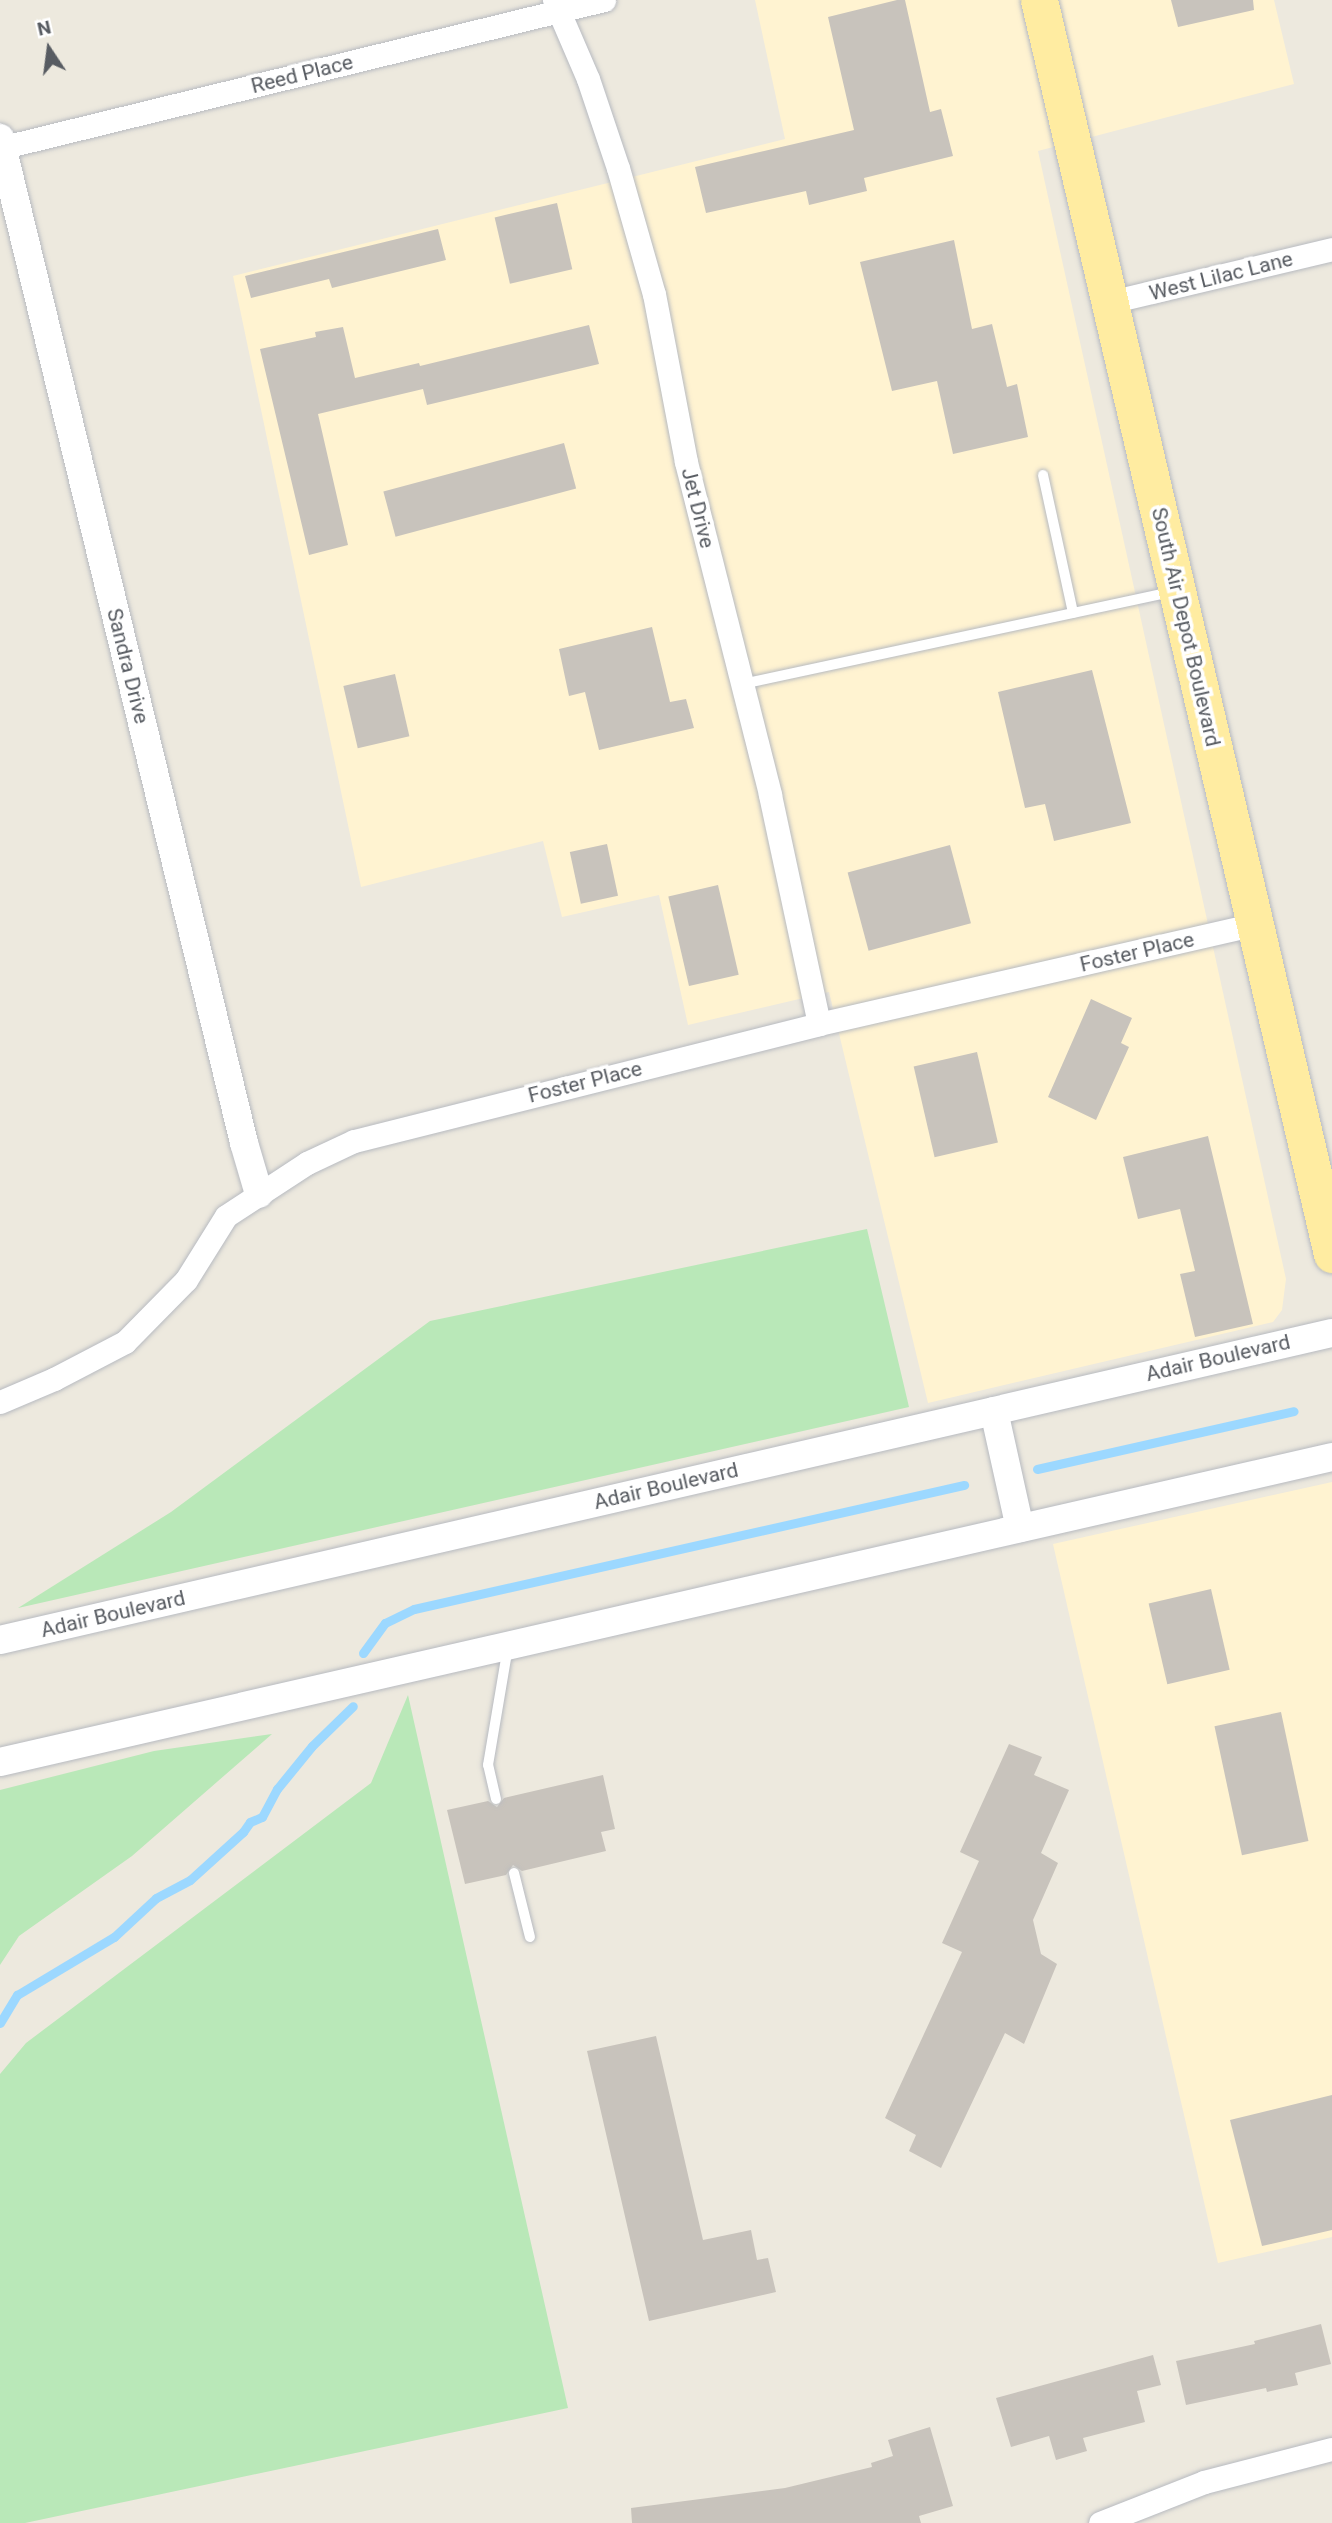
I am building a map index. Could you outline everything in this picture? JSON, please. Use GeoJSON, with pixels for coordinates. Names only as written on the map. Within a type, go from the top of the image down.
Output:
{"type":"FeatureCollection","features":[{"type":"Feature","properties":{"kind":"main road","name":"South Air Depot Boulevard"},"geometry":{"type":"LineString","coordinates":[[1038,0],[1332,1254]]}},
{"type":"Feature","properties":{"kind":"street","name":"Reed Place"},"geometry":{"type":"LineString","coordinates":[[1,144],[556,6],[604,0]]}},
{"type":"Feature","properties":{"kind":"street","name":"Jet Drive"},"geometry":{"type":"LineString","coordinates":[[556,6],[588,79],[618,168],[654,294],[686,461],[773,807],[819,1024]]}},
{"type":"Feature","properties":{"kind":"street","name":"Sandra Drive"},"geometry":{"type":"LineString","coordinates":[[1,144],[244,1143],[260,1194]]}},
{"type":"Feature","properties":{"kind":"street","name":"West Lilac Lane"},"geometry":{"type":"LineString","coordinates":[[1110,302],[1332,249]]}},
{"type":"Feature","properties":{"kind":"street","name":"Foster Place"},"geometry":{"type":"LineString","coordinates":[[0,1402],[54,1379],[125,1342],[186,1280],[226,1216],[307,1163],[354,1142],[819,1024],[1256,924]]}},
{"type":"Feature","properties":{"kind":"street","name":"Adair Boulevard"},"geometry":{"type":"LineString","coordinates":[[0,1640],[1332,1333]]}},
{"type":"Feature","properties":{"kind":"street"},"geometry":{"type":"LineString","coordinates":[[994,1410],[1020,1528]]}},
{"type":"Feature","properties":{"kind":"street"},"geometry":{"type":"LineString","coordinates":[[0,1762],[1332,1457]]}},
{"type":"Feature","properties":{"kind":"street"},"geometry":{"type":"LineString","coordinates":[[1100,2523],[1204,2482],[1332,2449]]}},
{"type":"Feature","properties":{"kind":"lane"},"geometry":{"type":"LineString","coordinates":[[1043,475],[1073,613]]}},
{"type":"Feature","properties":{"kind":"lane"},"geometry":{"type":"LineString","coordinates":[[742,684],[1178,591]]}},
{"type":"Feature","properties":{"kind":"lane"},"geometry":{"type":"LineString","coordinates":[[496,1799],[488,1765],[509,1645]]}},
{"type":"Feature","properties":{"kind":"lane"},"geometry":{"type":"LineString","coordinates":[[514,1873],[530,1937]]}},
{"type":"Feature","properties":{"kind":"shaded area"},"geometry":{"type":"Polygon","coordinates":[[[755,0],[1274,0],[1294,84],[1038,151],[1286,1279],[1282,1310],[1273,1322],[928,1403],[829,992],[688,1025],[659,895],[562,917],[543,841],[361,887],[233,276],[785,139],[755,0]]]}},
{"type":"Feature","properties":{"kind":"shaded area"},"geometry":{"type":"Polygon","coordinates":[[[1332,1482],[1332,2237],[1218,2263],[1053,1544],[1332,1482]]]}},
{"type":"Feature","properties":{"kind":"green space"},"geometry":{"type":"Polygon","coordinates":[[[867,1229],[909,1407],[18,1608],[171,1512],[430,1321],[867,1229]]]}},
{"type":"Feature","properties":{"kind":"green space"},"geometry":{"type":"Polygon","coordinates":[[[408,1695],[568,2408],[25,2523],[0,2523],[0,2074],[26,2043],[371,1783],[408,1695]]]}},
{"type":"Feature","properties":{"kind":"green space"},"geometry":{"type":"Polygon","coordinates":[[[272,1734],[132,1856],[19,1936],[0,1965],[0,1790],[154,1751],[272,1734]]]}},
{"type":"Feature","properties":{"kind":"building"},"geometry":{"type":"Polygon","coordinates":[[[905,0],[930,112],[941,109],[953,156],[864,178],[867,191],[809,205],[806,191],[706,213],[695,167],[854,130],[828,17],[905,0]]]}},
{"type":"Feature","properties":{"kind":"building"},"geometry":{"type":"Polygon","coordinates":[[[1171,0],[1253,0],[1254,10],[1178,27],[1171,0]]]}},
{"type":"Feature","properties":{"kind":"building"},"geometry":{"type":"Polygon","coordinates":[[[557,203],[572,269],[510,284],[495,217],[557,203]]]}},
{"type":"Feature","properties":{"kind":"building"},"geometry":{"type":"Polygon","coordinates":[[[438,229],[446,260],[332,288],[329,279],[251,298],[245,276],[438,229]]]}},
{"type":"Feature","properties":{"kind":"building"},"geometry":{"type":"Polygon","coordinates":[[[954,240],[972,329],[992,324],[1007,387],[1017,384],[1028,437],[953,454],[937,381],[892,391],[860,262],[954,240]]]}},
{"type":"Feature","properties":{"kind":"building"},"geometry":{"type":"Polygon","coordinates":[[[589,325],[599,364],[427,405],[423,389],[318,414],[348,545],[309,555],[260,349],[316,337],[315,332],[343,327],[355,378],[419,363],[420,366],[589,325]]]}},
{"type":"Feature","properties":{"kind":"building"},"geometry":{"type":"Polygon","coordinates":[[[564,443],[576,488],[396,537],[383,491],[564,443]]]}},
{"type":"Feature","properties":{"kind":"building"},"geometry":{"type":"Polygon","coordinates":[[[652,627],[670,702],[686,699],[694,728],[599,750],[585,692],[569,696],[559,649],[652,627]]]}},
{"type":"Feature","properties":{"kind":"building"},"geometry":{"type":"Polygon","coordinates":[[[1092,670],[1131,823],[1054,841],[1045,804],[1025,808],[998,692],[1092,670]]]}},
{"type":"Feature","properties":{"kind":"building"},"geometry":{"type":"Polygon","coordinates":[[[395,674],[409,736],[358,748],[343,686],[395,674]]]}},
{"type":"Feature","properties":{"kind":"building"},"geometry":{"type":"Polygon","coordinates":[[[607,844],[618,896],[581,904],[570,852],[607,844]]]}},
{"type":"Feature","properties":{"kind":"building"},"geometry":{"type":"Polygon","coordinates":[[[950,845],[971,923],[869,951],[848,872],[950,845]]]}},
{"type":"Feature","properties":{"kind":"building"},"geometry":{"type":"Polygon","coordinates":[[[718,885],[739,975],[689,986],[668,896],[718,885]]]}},
{"type":"Feature","properties":{"kind":"building"},"geometry":{"type":"Polygon","coordinates":[[[1091,999],[1132,1018],[1121,1043],[1129,1047],[1096,1120],[1048,1097],[1091,999]]]}},
{"type":"Feature","properties":{"kind":"building"},"geometry":{"type":"Polygon","coordinates":[[[977,1052],[998,1143],[935,1157],[914,1067],[977,1052]]]}},
{"type":"Feature","properties":{"kind":"building"},"geometry":{"type":"Polygon","coordinates":[[[1208,1136],[1253,1324],[1195,1337],[1180,1274],[1195,1271],[1180,1209],[1138,1219],[1123,1157],[1208,1136]]]}},
{"type":"Feature","properties":{"kind":"building"},"geometry":{"type":"Polygon","coordinates":[[[1211,1589],[1230,1670],[1167,1684],[1149,1603],[1211,1589]]]}},
{"type":"Feature","properties":{"kind":"building"},"geometry":{"type":"Polygon","coordinates":[[[1281,1712],[1308,1841],[1242,1855],[1214,1726],[1281,1712]]]}},
{"type":"Feature","properties":{"kind":"building"},"geometry":{"type":"Polygon","coordinates":[[[1009,1744],[1042,1757],[1034,1775],[1069,1790],[1041,1853],[1058,1863],[1033,1920],[1041,1954],[1057,1964],[1024,2044],[1005,2033],[941,2168],[909,2151],[916,2135],[885,2118],[962,1952],[942,1943],[979,1861],[960,1852],[1009,1744]]]}},
{"type":"Feature","properties":{"kind":"building"},"geometry":{"type":"Polygon","coordinates":[[[603,1775],[615,1829],[601,1832],[606,1851],[522,1871],[513,1865],[506,1875],[465,1884],[447,1810],[488,1801],[497,1807],[504,1798],[603,1775]]]}},
{"type":"Feature","properties":{"kind":"building"},"geometry":{"type":"Polygon","coordinates":[[[656,2036],[703,2240],[751,2230],[757,2260],[768,2258],[776,2292],[649,2321],[587,2051],[656,2036]]]}},
{"type":"Feature","properties":{"kind":"building"},"geometry":{"type":"Polygon","coordinates":[[[1332,2095],[1332,2230],[1262,2246],[1230,2120],[1332,2095]]]}},
{"type":"Feature","properties":{"kind":"building"},"geometry":{"type":"Polygon","coordinates":[[[1321,2324],[1331,2364],[1295,2373],[1298,2385],[1267,2392],[1266,2388],[1186,2405],[1176,2361],[1255,2344],[1254,2341],[1321,2324]]]}},
{"type":"Feature","properties":{"kind":"building"},"geometry":{"type":"Polygon","coordinates":[[[1153,2355],[1161,2385],[1137,2391],[1145,2422],[1083,2438],[1087,2451],[1056,2460],[1049,2436],[1011,2447],[996,2398],[1153,2355]]]}},
{"type":"Feature","properties":{"kind":"building"},"geometry":{"type":"Polygon","coordinates":[[[930,2427],[953,2506],[919,2516],[921,2523],[632,2523],[631,2508],[785,2488],[872,2467],[871,2463],[893,2456],[888,2440],[930,2427]]]}},
{"type":"Feature","properties":{"kind":"waterway"},"geometry":{"type":"LineString","coordinates":[[1037,1469],[1294,1411]]}},
{"type":"Feature","properties":{"kind":"waterway"},"geometry":{"type":"LineString","coordinates":[[363,1653],[385,1623],[414,1609],[964,1485]]}},
{"type":"Feature","properties":{"kind":"waterway"},"geometry":{"type":"LineString","coordinates":[[0,2023],[17,1995],[114,1937],[156,1898],[190,1880],[243,1832],[250,1822],[262,1817],[277,1789],[312,1746],[353,1706]]}}]}
